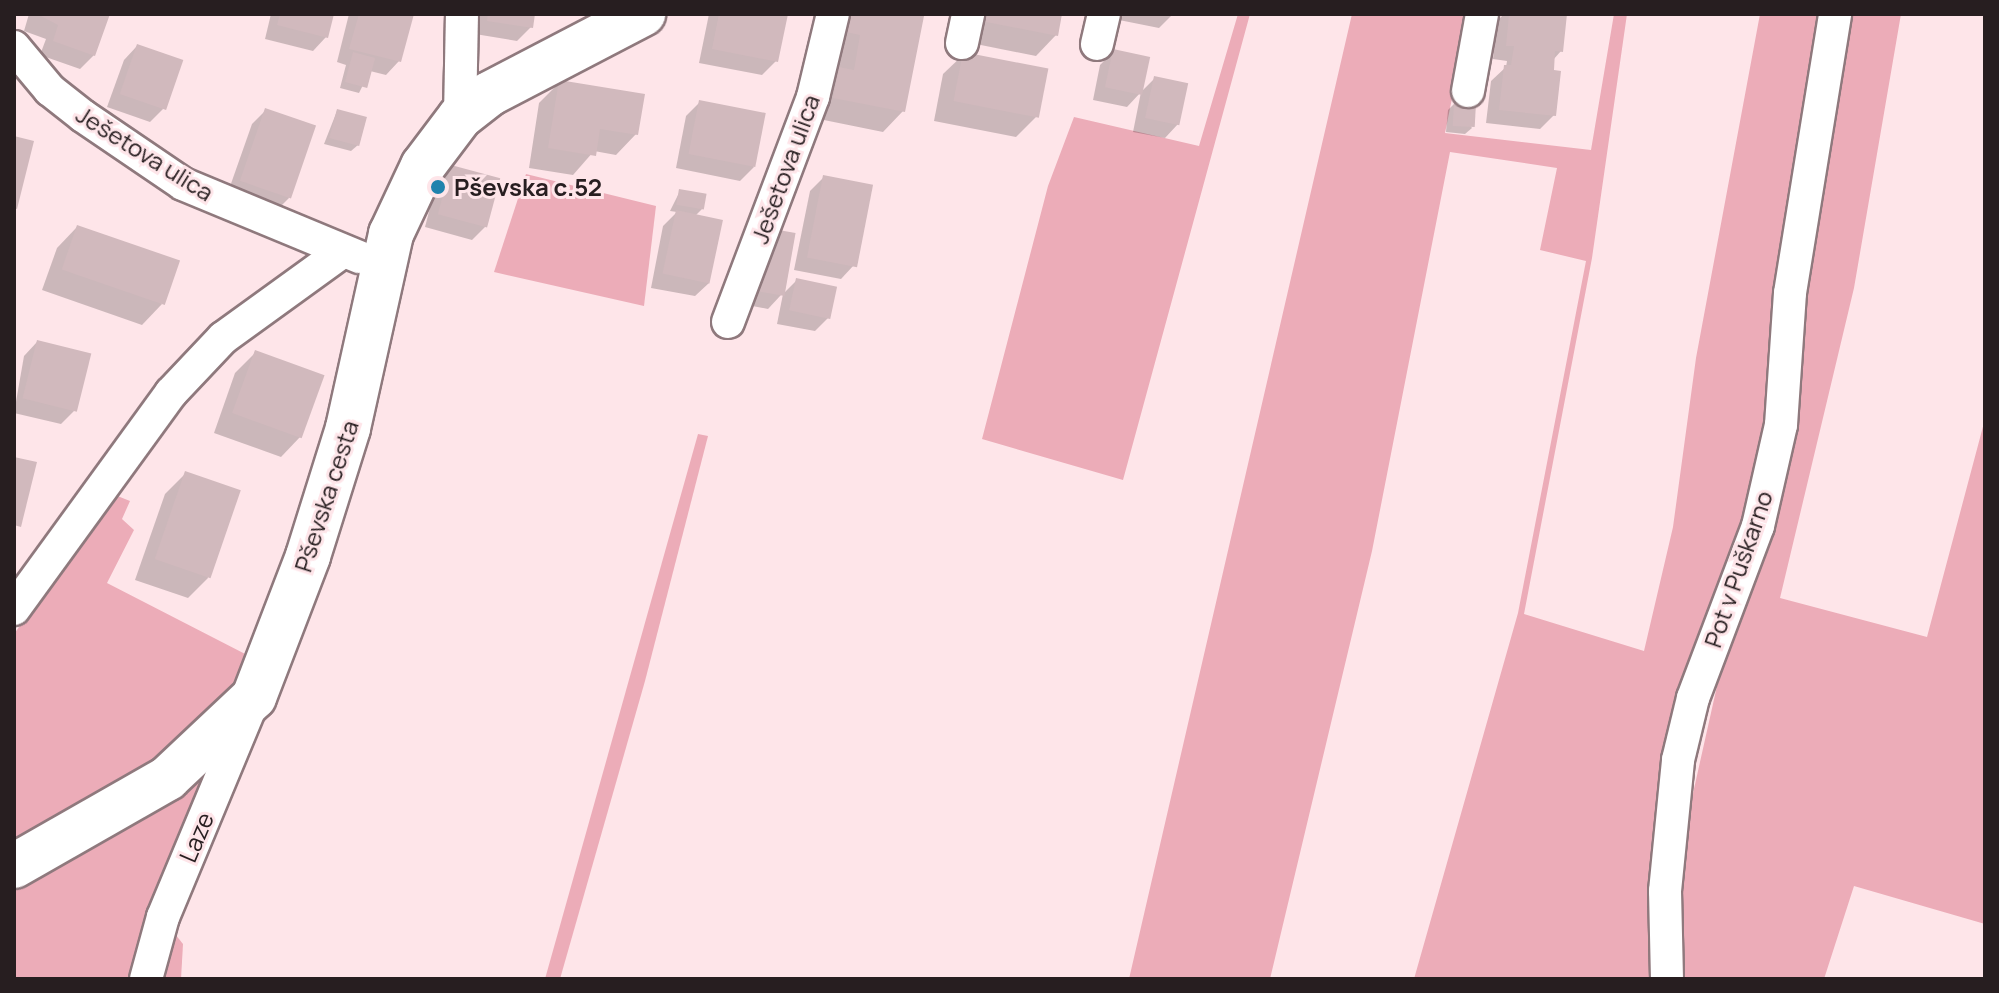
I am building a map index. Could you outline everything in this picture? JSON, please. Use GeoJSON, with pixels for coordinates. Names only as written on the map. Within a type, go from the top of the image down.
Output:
{"type":"FeatureCollection","features":[{"type":"Feature","properties":{"kind":"street"},"geometry":{"type":"LineString","coordinates":[[460,117],[462,14]]}},
{"type":"Feature","properties":{"kind":"street"},"geometry":{"type":"LineString","coordinates":[[460,117],[489,94],[643,14]]}},
{"type":"Feature","properties":{"kind":"street","name":"Ješetova ulica"},"geometry":{"type":"LineString","coordinates":[[728,322],[813,97],[833,14]]}},
{"type":"Feature","properties":{"kind":"street"},"geometry":{"type":"LineString","coordinates":[[1468,91],[1482,14]]}},
{"type":"Feature","properties":{"kind":"street","name":"Pot v Puškarno"},"geometry":{"type":"LineString","coordinates":[[1667,979],[1665,878],[1678,760],[1693,698],[1758,526],[1781,425],[1790,293],[1835,14]]}},
{"type":"Feature","properties":{"kind":"street","name":"Ješetova ulica"},"geometry":{"type":"LineString","coordinates":[[14,47],[50,90],[183,184],[384,267]]}},
{"type":"Feature","properties":{"kind":"street","name":"Pševska cesta"},"geometry":{"type":"LineString","coordinates":[[14,866],[168,778],[254,697],[308,556],[348,428],[391,234],[409,193],[460,117]]}},
{"type":"Feature","properties":{"kind":"street"},"geometry":{"type":"LineString","coordinates":[[14,609],[171,393],[223,338],[343,251]]}},
{"type":"Feature","properties":{"kind":"street","name":"Laze"},"geometry":{"type":"LineString","coordinates":[[146,979],[163,917],[254,697]]}},
{"type":"Feature","properties":{"kind":"shaded area"},"geometry":{"type":"Polygon","coordinates":[[[1238,14],[1250,14],[1123,480],[982,439],[1048,186],[1074,117],[1199,146],[1238,14]]]}},
{"type":"Feature","properties":{"kind":"shaded area"},"geometry":{"type":"Polygon","coordinates":[[[1352,14],[1469,14],[1445,133],[1591,150],[1614,14],[1627,14],[1592,258],[1524,614],[1644,651],[1673,527],[1696,358],[1760,14],[1820,14],[1763,473],[1712,611],[1655,979],[1414,979],[1518,613],[1586,261],[1540,250],[1557,168],[1450,152],[1372,551],[1270,979],[1129,979],[1352,14]]]}},
{"type":"Feature","properties":{"kind":"shaded area"},"geometry":{"type":"Polygon","coordinates":[[[1850,14],[1901,14],[1854,288],[1780,598],[1927,637],[1985,419],[1985,924],[1854,886],[1824,979],[1681,979],[1683,838],[1717,686],[1773,528],[1789,465],[1817,204],[1850,14]]]}},
{"type":"Feature","properties":{"kind":"shaded area"},"geometry":{"type":"Polygon","coordinates":[[[526,174],[656,206],[644,306],[494,272],[526,174]]]}},
{"type":"Feature","properties":{"kind":"shaded area"},"geometry":{"type":"Polygon","coordinates":[[[698,434],[708,436],[645,681],[560,979],[545,979],[698,434]]]}},
{"type":"Feature","properties":{"kind":"shaded area"},"geometry":{"type":"Polygon","coordinates":[[[115,495],[130,501],[122,519],[134,530],[107,583],[251,657],[249,673],[137,944],[130,979],[14,979],[14,634],[115,495]]]}},
{"type":"Feature","properties":{"kind":"shaded area"},"geometry":{"type":"Polygon","coordinates":[[[175,934],[183,944],[181,979],[159,979],[175,934]]]}},
{"type":"Feature","properties":{"kind":"building"},"geometry":{"type":"Polygon","coordinates":[[[37,14],[110,14],[95,56],[53,41],[58,25],[37,14]]]}},
{"type":"Feature","properties":{"kind":"building"},"geometry":{"type":"Polygon","coordinates":[[[280,14],[334,14],[328,38],[277,25],[280,14]]]}},
{"type":"Feature","properties":{"kind":"building"},"geometry":{"type":"Polygon","coordinates":[[[359,14],[414,14],[401,62],[349,49],[359,14]]]}},
{"type":"Feature","properties":{"kind":"building"},"geometry":{"type":"Polygon","coordinates":[[[488,14],[535,14],[533,28],[487,21],[488,14]]]}},
{"type":"Feature","properties":{"kind":"building"},"geometry":{"type":"Polygon","coordinates":[[[719,14],[788,14],[778,62],[712,49],[719,14]]]}},
{"type":"Feature","properties":{"kind":"building"},"geometry":{"type":"Polygon","coordinates":[[[849,14],[924,16],[905,112],[833,98],[839,67],[854,70],[860,35],[846,32],[849,14]]]}},
{"type":"Feature","properties":{"kind":"building"},"geometry":{"type":"Polygon","coordinates":[[[977,14],[1062,14],[1058,36],[976,20],[977,14]]]}},
{"type":"Feature","properties":{"kind":"building"},"geometry":{"type":"Polygon","coordinates":[[[1509,14],[1567,14],[1563,52],[1555,51],[1554,70],[1561,71],[1556,116],[1499,110],[1504,65],[1511,65],[1514,46],[1506,46],[1509,14]]]}},
{"type":"Feature","properties":{"kind":"building"},"geometry":{"type":"Polygon","coordinates":[[[137,44],[183,60],[166,110],[120,94],[137,44]]]}},
{"type":"Feature","properties":{"kind":"building"},"geometry":{"type":"Polygon","coordinates":[[[1113,49],[1150,57],[1142,95],[1105,87],[1113,49]]]}},
{"type":"Feature","properties":{"kind":"building"},"geometry":{"type":"Polygon","coordinates":[[[353,52],[375,58],[367,88],[345,82],[353,52]]]}},
{"type":"Feature","properties":{"kind":"building"},"geometry":{"type":"Polygon","coordinates":[[[963,52],[1048,69],[1039,118],[953,101],[963,52]]]}},
{"type":"Feature","properties":{"kind":"building"},"geometry":{"type":"Polygon","coordinates":[[[1154,76],[1188,83],[1179,125],[1145,118],[1154,76]]]}},
{"type":"Feature","properties":{"kind":"building"},"geometry":{"type":"Polygon","coordinates":[[[559,80],[645,94],[638,135],[600,129],[596,156],[548,148],[559,80]]]}},
{"type":"Feature","properties":{"kind":"building"},"geometry":{"type":"Polygon","coordinates":[[[699,100],[766,113],[755,167],[689,154],[699,100]]]}},
{"type":"Feature","properties":{"kind":"building"},"geometry":{"type":"Polygon","coordinates":[[[1454,102],[1476,103],[1475,127],[1453,126],[1454,102]]]}},
{"type":"Feature","properties":{"kind":"building"},"geometry":{"type":"Polygon","coordinates":[[[265,108],[316,126],[291,198],[240,181],[265,108]]]}},
{"type":"Feature","properties":{"kind":"building"},"geometry":{"type":"Polygon","coordinates":[[[337,109],[367,117],[359,146],[329,138],[337,109]]]}},
{"type":"Feature","properties":{"kind":"building"},"geometry":{"type":"Polygon","coordinates":[[[14,136],[34,141],[17,209],[14,208],[14,136]]]}},
{"type":"Feature","properties":{"kind":"building"},"geometry":{"type":"Polygon","coordinates":[[[451,165],[500,178],[487,227],[438,214],[451,165]]]}},
{"type":"Feature","properties":{"kind":"building"},"geometry":{"type":"Polygon","coordinates":[[[823,175],[873,185],[857,267],[807,257],[823,175]]]}},
{"type":"Feature","properties":{"kind":"building"},"geometry":{"type":"Polygon","coordinates":[[[679,189],[707,194],[704,210],[676,205],[679,189]]]}},
{"type":"Feature","properties":{"kind":"building"},"geometry":{"type":"Polygon","coordinates":[[[676,210],[723,220],[709,284],[662,274],[676,210]]]}},
{"type":"Feature","properties":{"kind":"building"},"geometry":{"type":"Polygon","coordinates":[[[77,225],[180,260],[165,305],[62,269],[77,225]]]}},
{"type":"Feature","properties":{"kind":"building"},"geometry":{"type":"Polygon","coordinates":[[[767,228],[796,233],[784,296],[756,291],[767,228]]]}},
{"type":"Feature","properties":{"kind":"building"},"geometry":{"type":"Polygon","coordinates":[[[796,278],[837,287],[830,319],[789,310],[796,278]]]}},
{"type":"Feature","properties":{"kind":"building"},"geometry":{"type":"Polygon","coordinates":[[[37,340],[91,354],[77,412],[22,398],[37,340]]]}},
{"type":"Feature","properties":{"kind":"building"},"geometry":{"type":"Polygon","coordinates":[[[255,350],[325,375],[302,438],[232,413],[255,350]]]}},
{"type":"Feature","properties":{"kind":"building"},"geometry":{"type":"Polygon","coordinates":[[[14,457],[37,462],[21,527],[14,525],[14,457]]]}},
{"type":"Feature","properties":{"kind":"building"},"geometry":{"type":"Polygon","coordinates":[[[185,471],[241,490],[211,578],[155,559],[185,471]]]}},
{"type":"Feature","properties":{"kind":"place","name":"Pševska c.52"},"geometry":{"type":"Point","coordinates":[438,187]}}]}
